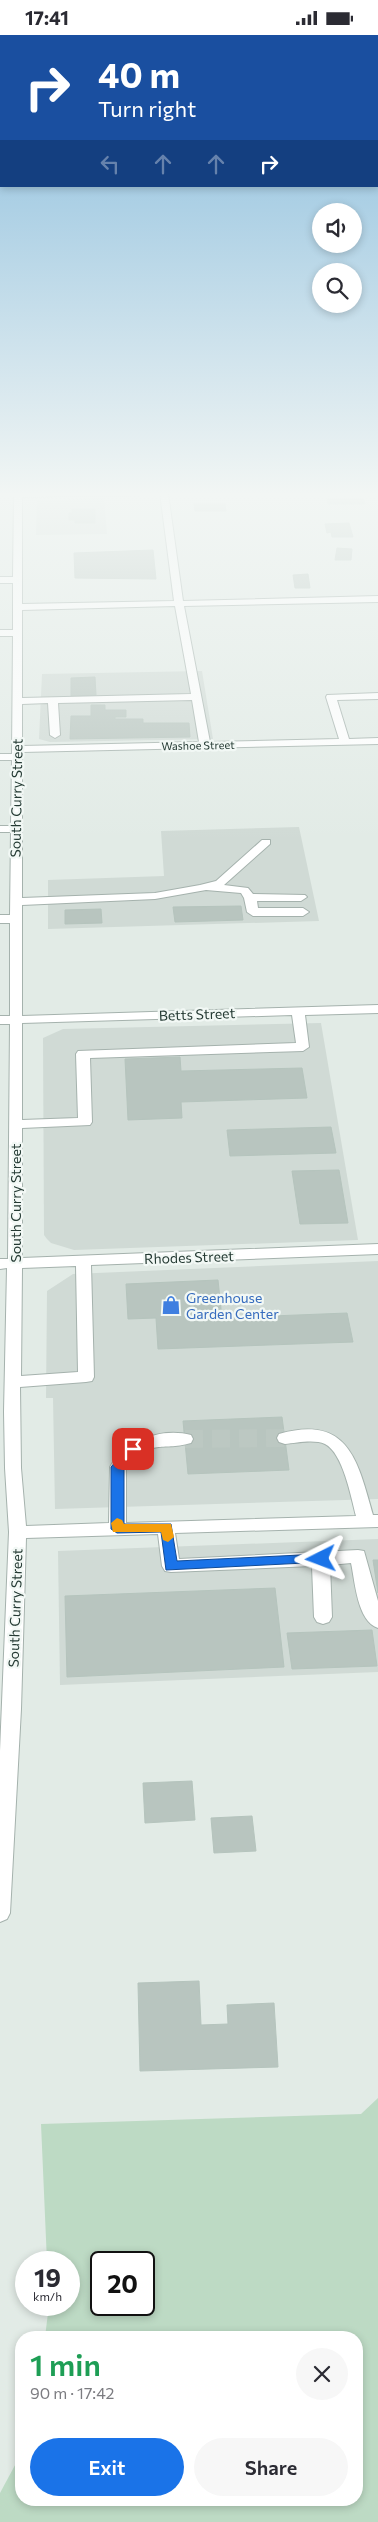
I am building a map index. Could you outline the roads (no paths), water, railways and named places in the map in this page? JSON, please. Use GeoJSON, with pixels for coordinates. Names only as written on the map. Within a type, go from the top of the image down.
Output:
{"type":"FeatureCollection","features":[{"type":"Feature","properties":{"kind":"street","name":"South Curry Street"},"geometry":{"type":"LineString","coordinates":[[0,1913],[6,1721],[18,1531],[13,1468],[13,1382],[8,1264],[15,1124],[16,901],[11,871],[16,829],[17,609]]}},
{"type":"Feature","properties":{"kind":"street"},"geometry":{"type":"LineString","coordinates":[[180,609],[205,745]]}},
{"type":"Feature","properties":{"kind":"street"},"geometry":{"type":"LineString","coordinates":[[0,633],[18,633]]}},
{"type":"Feature","properties":{"kind":"street"},"geometry":{"type":"LineString","coordinates":[[345,741],[331,697],[378,696]]}},
{"type":"Feature","properties":{"kind":"street"},"geometry":{"type":"LineString","coordinates":[[17,701],[196,697]]}},
{"type":"Feature","properties":{"kind":"street"},"geometry":{"type":"LineString","coordinates":[[53,700],[54,735]]}},
{"type":"Feature","properties":{"kind":"street","name":"Washoe Street"},"geometry":{"type":"LineString","coordinates":[[0,757],[17,753],[205,745],[378,741]]}},
{"type":"Feature","properties":{"kind":"street"},"geometry":{"type":"LineString","coordinates":[[0,829],[16,829]]}},
{"type":"Feature","properties":{"kind":"street"},"geometry":{"type":"LineString","coordinates":[[16,901],[155,896],[201,888],[220,883],[266,842]]}},
{"type":"Feature","properties":{"kind":"street"},"geometry":{"type":"LineString","coordinates":[[201,888],[244,890],[250,898],[253,912],[303,912]]}},
{"type":"Feature","properties":{"kind":"street"},"geometry":{"type":"LineString","coordinates":[[250,898],[301,897]]}},
{"type":"Feature","properties":{"kind":"street"},"geometry":{"type":"LineString","coordinates":[[0,919],[16,919]]}},
{"type":"Feature","properties":{"kind":"street","name":"Betts Street"},"geometry":{"type":"LineString","coordinates":[[0,1020],[378,1009]]}},
{"type":"Feature","properties":{"kind":"street"},"geometry":{"type":"LineString","coordinates":[[15,1124],[85,1122],[83,1054],[303,1047],[298,1012]]}},
{"type":"Feature","properties":{"kind":"street","name":"Rhodes Street"},"geometry":{"type":"LineString","coordinates":[[8,1264],[378,1249]]}},
{"type":"Feature","properties":{"kind":"street"},"geometry":{"type":"LineString","coordinates":[[13,1382],[86,1377],[83,1261]]}},
{"type":"Feature","properties":{"kind":"street"},"geometry":{"type":"LineString","coordinates":[[18,1531],[372,1521],[350,1465],[333,1441],[318,1437],[285,1438]]}},
{"type":"Feature","properties":{"kind":"street"},"geometry":{"type":"LineString","coordinates":[[117,1529],[118,1467],[133,1449],[155,1439],[185,1439]]}},
{"type":"Feature","properties":{"kind":"street"},"geometry":{"type":"LineString","coordinates":[[166,1527],[171,1567],[358,1556],[372,1613],[378,1621]]}},
{"type":"Feature","properties":{"kind":"street"},"geometry":{"type":"LineString","coordinates":[[321,1559],[324,1617]]}},
{"type":"Feature","properties":{"kind":"tunnel"},"geometry":{"type":"LineString","coordinates":[[185,1439],[285,1438]]}},
{"type":"Feature","properties":{"kind":"place","name":"Greenhouse Garden Center"},"geometry":{"type":"Point","coordinates":[171,1305]}}]}
